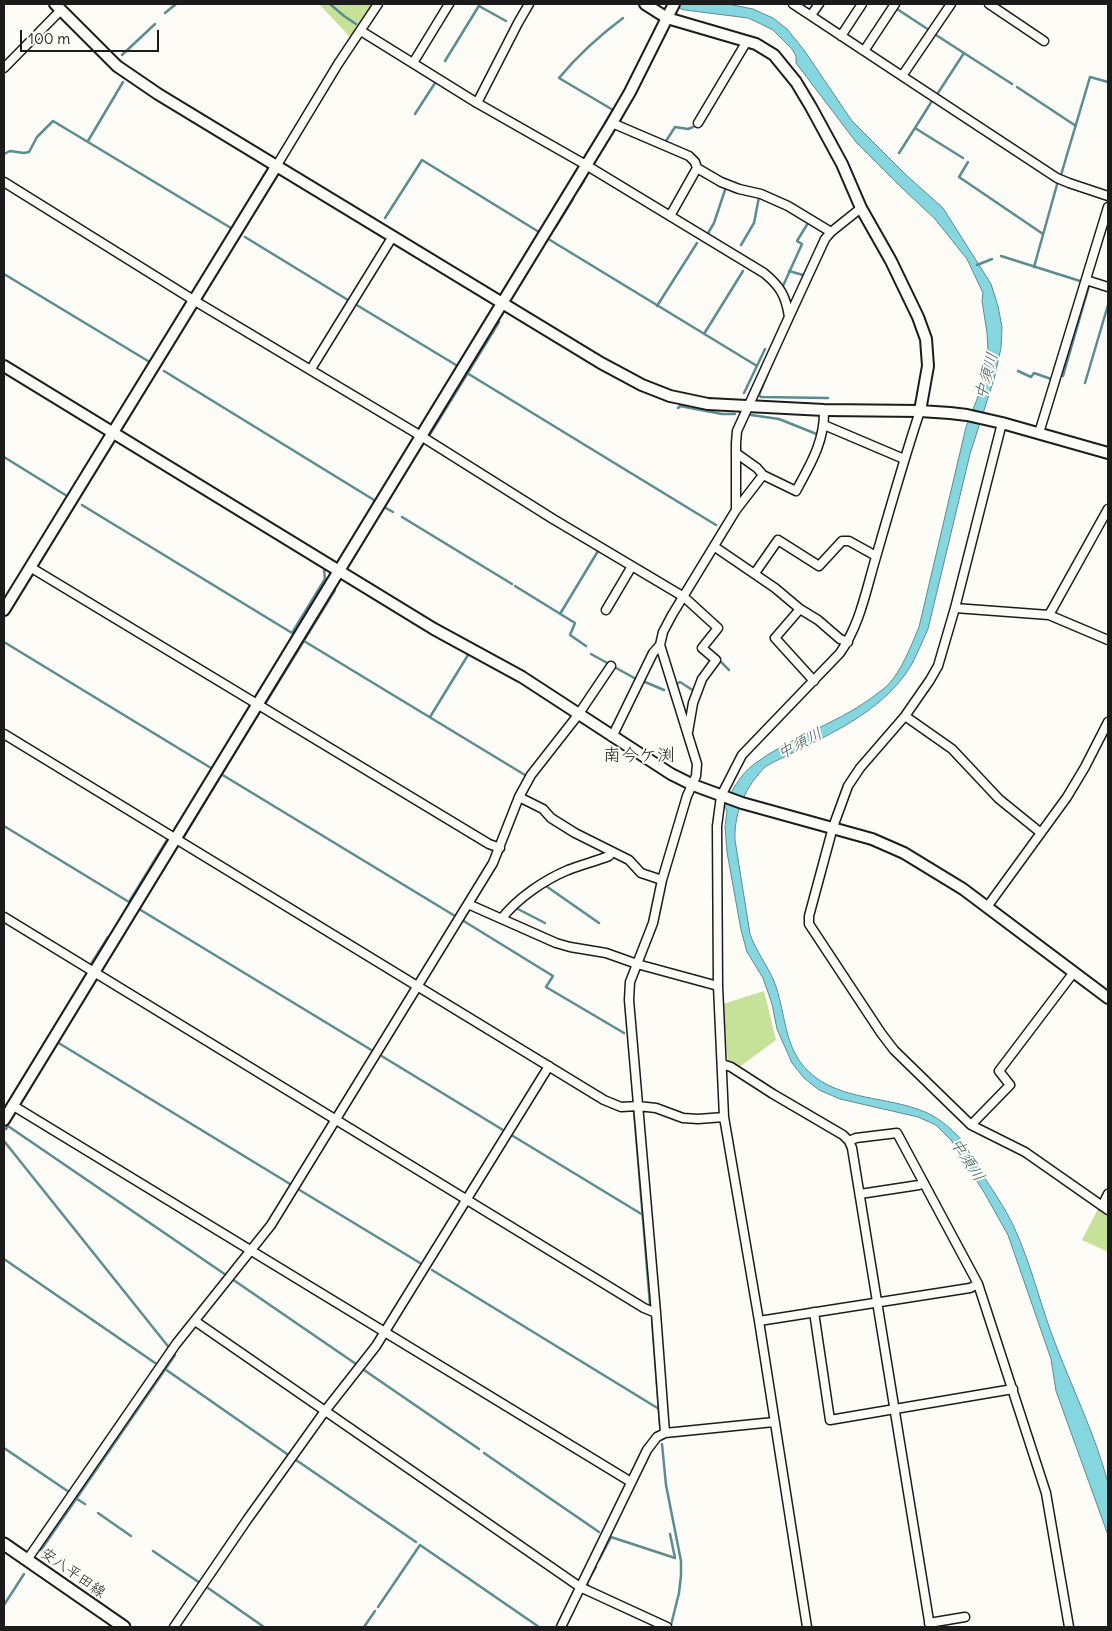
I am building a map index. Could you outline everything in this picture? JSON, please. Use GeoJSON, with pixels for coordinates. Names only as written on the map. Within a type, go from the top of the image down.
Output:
{"type":"FeatureCollection","features":[{"type":"Feature","properties":{"kind":"main road","name":"安八平田線"},"geometry":{"type":"LineString","coordinates":[[4,1544],[124,1627]]}},
{"type":"Feature","properties":{"kind":"street"},"geometry":{"type":"LineString","coordinates":[[4,610],[195,301],[338,64],[378,4]]}},
{"type":"Feature","properties":{"kind":"street"},"geometry":{"type":"LineString","coordinates":[[412,63],[449,4]]}},
{"type":"Feature","properties":{"kind":"street"},"geometry":{"type":"LineString","coordinates":[[477,103],[518,23],[530,4]]}},
{"type":"Feature","properties":{"kind":"street"},"geometry":{"type":"LineString","coordinates":[[645,4],[670,11],[756,44],[774,55],[796,82],[842,164],[862,208],[918,317],[926,339],[928,366],[920,411],[858,616],[848,642],[840,654],[742,755],[724,797],[717,826],[718,986],[724,1117],[759,1321],[807,1627]]}},
{"type":"Feature","properties":{"kind":"street"},"geometry":{"type":"LineString","coordinates":[[793,4],[1057,178],[1108,196]]}},
{"type":"Feature","properties":{"kind":"street"},"geometry":{"type":"LineString","coordinates":[[811,16],[819,4]]}},
{"type":"Feature","properties":{"kind":"street"},"geometry":{"type":"LineString","coordinates":[[841,36],[862,4]]}},
{"type":"Feature","properties":{"kind":"street"},"geometry":{"type":"LineString","coordinates":[[864,51],[895,4]]}},
{"type":"Feature","properties":{"kind":"street"},"geometry":{"type":"LineString","coordinates":[[902,76],[951,4]]}},
{"type":"Feature","properties":{"kind":"street"},"geometry":{"type":"LineString","coordinates":[[989,4],[1044,41]]}},
{"type":"Feature","properties":{"kind":"street"},"geometry":{"type":"LineString","coordinates":[[4,68],[58,7],[117,66],[133,78],[601,363],[642,385],[670,396],[708,404],[748,407],[920,411],[967,415],[1108,453]]}},
{"type":"Feature","properties":{"kind":"street"},"geometry":{"type":"LineString","coordinates":[[4,1120],[612,123],[630,92],[670,11]]}},
{"type":"Feature","properties":{"kind":"street"},"geometry":{"type":"LineString","coordinates":[[361,31],[477,103],[586,165],[764,273],[784,294],[789,317]]}},
{"type":"Feature","properties":{"kind":"street"},"geometry":{"type":"LineString","coordinates":[[698,123],[747,41]]}},
{"type":"Feature","properties":{"kind":"street"},"geometry":{"type":"LineString","coordinates":[[612,123],[689,156],[695,162],[697,168],[720,182],[761,194],[788,206],[831,232]]}},
{"type":"Feature","properties":{"kind":"street"},"geometry":{"type":"LineString","coordinates":[[670,216],[697,168]]}},
{"type":"Feature","properties":{"kind":"street"},"geometry":{"type":"LineString","coordinates":[[4,182],[195,301],[421,436],[553,520],[684,597],[718,628],[702,648],[716,660],[702,679],[694,704],[688,734]]}},
{"type":"Feature","properties":{"kind":"street"},"geometry":{"type":"LineString","coordinates":[[1039,433],[1108,207]]}},
{"type":"Feature","properties":{"kind":"street"},"geometry":{"type":"LineString","coordinates":[[736,510],[737,431],[820,248],[831,232],[862,208]]}},
{"type":"Feature","properties":{"kind":"street"},"geometry":{"type":"LineString","coordinates":[[311,369],[393,236]]}},
{"type":"Feature","properties":{"kind":"street"},"geometry":{"type":"LineString","coordinates":[[1086,280],[1108,287]]}},
{"type":"Feature","properties":{"kind":"street"},"geometry":{"type":"LineString","coordinates":[[4,366],[434,629],[522,677],[671,774],[724,797],[872,839],[904,852],[939,873],[987,907],[1108,998]]}},
{"type":"Feature","properties":{"kind":"street"},"geometry":{"type":"LineString","coordinates":[[736,453],[757,468],[763,475],[796,491],[814,457],[824,424],[824,410]]}},
{"type":"Feature","properties":{"kind":"street"},"geometry":{"type":"LineString","coordinates":[[1002,423],[955,608],[938,666],[905,716],[860,768],[848,786],[832,827],[809,916],[810,924],[881,1033],[971,1125],[1025,1152],[1105,1208],[1108,1194]]}},
{"type":"Feature","properties":{"kind":"street"},"geometry":{"type":"LineString","coordinates":[[824,424],[904,459]]}},
{"type":"Feature","properties":{"kind":"street"},"geometry":{"type":"LineString","coordinates":[[612,737],[654,653],[660,645],[663,632],[736,510],[763,475]]}},
{"type":"Feature","properties":{"kind":"street"},"geometry":{"type":"LineString","coordinates":[[1049,615],[1108,509]]}},
{"type":"Feature","properties":{"kind":"street"},"geometry":{"type":"LineString","coordinates":[[755,574],[778,540],[819,566],[842,541],[849,541],[876,556]]}},
{"type":"Feature","properties":{"kind":"street"},"geometry":{"type":"LineString","coordinates":[[715,547],[775,588],[840,639],[848,642]]}},
{"type":"Feature","properties":{"kind":"street"},"geometry":{"type":"LineString","coordinates":[[606,610],[632,566]]}},
{"type":"Feature","properties":{"kind":"street"},"geometry":{"type":"LineString","coordinates":[[30,567],[488,844],[500,848]]}},
{"type":"Feature","properties":{"kind":"street"},"geometry":{"type":"LineString","coordinates":[[955,608],[1049,615],[1108,640]]}},
{"type":"Feature","properties":{"kind":"street"},"geometry":{"type":"LineString","coordinates":[[800,609],[775,638],[814,680]]}},
{"type":"Feature","properties":{"kind":"street"},"geometry":{"type":"LineString","coordinates":[[660,645],[697,764],[696,776],[687,796],[662,880],[653,923],[630,982],[629,1000],[665,1433]]}},
{"type":"Feature","properties":{"kind":"street"},"geometry":{"type":"LineString","coordinates":[[27,1560],[172,1350],[271,1225],[493,862],[519,797],[532,775],[578,715],[611,666]]}},
{"type":"Feature","properties":{"kind":"street"},"geometry":{"type":"LineString","coordinates":[[905,716],[952,749],[999,799],[1041,833]]}},
{"type":"Feature","properties":{"kind":"street"},"geometry":{"type":"LineString","coordinates":[[987,907],[1067,797],[1085,768],[1108,722]]}},
{"type":"Feature","properties":{"kind":"street"},"geometry":{"type":"LineString","coordinates":[[4,734],[604,1100],[621,1107],[656,1108],[683,1118],[724,1117]]}},
{"type":"Feature","properties":{"kind":"street"},"geometry":{"type":"LineString","coordinates":[[519,797],[543,809],[551,818],[575,833],[629,860],[641,873],[662,880]]}},
{"type":"Feature","properties":{"kind":"street"},"geometry":{"type":"LineString","coordinates":[[502,918],[508,910],[539,886],[568,870],[609,856],[612,852]]}},
{"type":"Feature","properties":{"kind":"street"},"geometry":{"type":"LineString","coordinates":[[468,904],[556,943],[606,953],[637,964],[718,986]]}},
{"type":"Feature","properties":{"kind":"street"},"geometry":{"type":"LineString","coordinates":[[4,917],[644,1308],[656,1312]]}},
{"type":"Feature","properties":{"kind":"street"},"geometry":{"type":"LineString","coordinates":[[971,1125],[1010,1085],[999,1071],[1074,972]]}},
{"type":"Feature","properties":{"kind":"street"},"geometry":{"type":"LineString","coordinates":[[722,1064],[730,1067],[849,1141],[852,1148],[860,1194],[929,1625],[965,1617]]}},
{"type":"Feature","properties":{"kind":"street"},"geometry":{"type":"LineString","coordinates":[[174,1627],[325,1411],[376,1346],[468,1200],[549,1066]]}},
{"type":"Feature","properties":{"kind":"street"},"geometry":{"type":"LineString","coordinates":[[12,1105],[631,1482]]}},
{"type":"Feature","properties":{"kind":"street"},"geometry":{"type":"LineString","coordinates":[[849,1141],[856,1138],[897,1133],[978,1284],[1046,1493],[1068,1627]]}},
{"type":"Feature","properties":{"kind":"street"},"geometry":{"type":"LineString","coordinates":[[860,1194],[924,1183]]}},
{"type":"Feature","properties":{"kind":"street"},"geometry":{"type":"LineString","coordinates":[[759,1321],[877,1301],[970,1288],[978,1284]]}},
{"type":"Feature","properties":{"kind":"street"},"geometry":{"type":"LineString","coordinates":[[814,1312],[830,1420],[1013,1388]]}},
{"type":"Feature","properties":{"kind":"street"},"geometry":{"type":"LineString","coordinates":[[195,1321],[580,1587],[667,1627]]}},
{"type":"Feature","properties":{"kind":"street"},"geometry":{"type":"LineString","coordinates":[[560,1627],[646,1450],[657,1437],[665,1433],[774,1422]]}},
{"type":"Feature","properties":{"kind":"green space"},"geometry":{"type":"Polygon","coordinates":[[[319,4],[374,4],[362,25],[350,37],[319,4]]]}},
{"type":"Feature","properties":{"kind":"green space"},"geometry":{"type":"Polygon","coordinates":[[[764,991],[776,1040],[738,1068],[728,1063],[723,1004],[764,991]]]}},
{"type":"Feature","properties":{"kind":"green space"},"geometry":{"type":"Polygon","coordinates":[[[1099,1207],[1108,1213],[1108,1252],[1082,1240],[1099,1207]]]}},
{"type":"Feature","properties":{"kind":"water","name":"中須川"},"geometry":{"type":"Polygon","coordinates":[[[665,4],[728,4],[753,9],[773,18],[787,29],[804,50],[852,121],[905,174],[943,208],[991,284],[998,306],[1002,327],[1001,348],[994,379],[970,454],[928,629],[914,659],[904,676],[875,705],[841,728],[766,766],[747,791],[739,809],[735,840],[750,934],[774,981],[790,1041],[794,1052],[801,1062],[809,1072],[835,1088],[911,1107],[929,1114],[942,1122],[963,1142],[1003,1206],[1026,1257],[1051,1333],[1103,1466],[1109,1488],[1108,1535],[1056,1391],[1051,1359],[1008,1235],[951,1140],[936,1125],[918,1117],[840,1099],[819,1090],[804,1078],[792,1063],[777,1029],[772,1004],[763,978],[747,952],[741,930],[727,852],[725,827],[727,811],[724,805],[744,774],[767,755],[856,708],[882,690],[898,672],[909,650],[919,627],[966,427],[981,389],[982,371],[988,350],[982,301],[983,293],[967,259],[935,219],[856,142],[796,63],[796,56],[792,49],[773,30],[748,18],[685,10],[665,4]]]}},
{"type":"Feature","properties":{"kind":"waterway"},"geometry":{"type":"LineString","coordinates":[[165,13],[176,4]]}},
{"type":"Feature","properties":{"kind":"waterway"},"geometry":{"type":"LineString","coordinates":[[330,4],[356,24]]}},
{"type":"Feature","properties":{"kind":"waterway"},"geometry":{"type":"LineString","coordinates":[[445,61],[480,4]]}},
{"type":"Feature","properties":{"kind":"waterway"},"geometry":{"type":"LineString","coordinates":[[479,6],[506,21]]}},
{"type":"Feature","properties":{"kind":"waterway"},"geometry":{"type":"LineString","coordinates":[[897,9],[929,30]]}},
{"type":"Feature","properties":{"kind":"waterway"},"geometry":{"type":"LineString","coordinates":[[605,123],[613,110],[559,78],[589,46],[623,18]]}},
{"type":"Feature","properties":{"kind":"waterway"},"geometry":{"type":"LineString","coordinates":[[122,55],[155,24]]}},
{"type":"Feature","properties":{"kind":"waterway"},"geometry":{"type":"LineString","coordinates":[[936,35],[1012,84]]}},
{"type":"Feature","properties":{"kind":"waterway"},"geometry":{"type":"LineString","coordinates":[[936,96],[964,53]]}},
{"type":"Feature","properties":{"kind":"waterway"},"geometry":{"type":"LineString","coordinates":[[1061,175],[1090,77],[1108,82]]}},
{"type":"Feature","properties":{"kind":"waterway"},"geometry":{"type":"LineString","coordinates":[[88,141],[123,82]]}},
{"type":"Feature","properties":{"kind":"waterway"},"geometry":{"type":"LineString","coordinates":[[415,114],[435,83]]}},
{"type":"Feature","properties":{"kind":"waterway"},"geometry":{"type":"LineString","coordinates":[[1017,87],[1076,126]]}},
{"type":"Feature","properties":{"kind":"waterway"},"geometry":{"type":"LineString","coordinates":[[915,128],[932,101]]}},
{"type":"Feature","properties":{"kind":"waterway"},"geometry":{"type":"LineString","coordinates":[[4,154],[10,151],[29,152],[37,137],[53,121],[231,228]]}},
{"type":"Feature","properties":{"kind":"waterway"},"geometry":{"type":"LineString","coordinates":[[666,141],[675,127],[688,129],[693,127]]}},
{"type":"Feature","properties":{"kind":"waterway"},"geometry":{"type":"LineString","coordinates":[[899,153],[915,128],[963,158]]}},
{"type":"Feature","properties":{"kind":"waterway"},"geometry":{"type":"LineString","coordinates":[[385,218],[422,160],[539,232]]}},
{"type":"Feature","properties":{"kind":"waterway"},"geometry":{"type":"LineString","coordinates":[[968,162],[959,177],[1043,234]]}},
{"type":"Feature","properties":{"kind":"waterway"},"geometry":{"type":"LineString","coordinates":[[578,190],[584,181]]}},
{"type":"Feature","properties":{"kind":"waterway"},"geometry":{"type":"LineString","coordinates":[[1034,267],[1058,181]]}},
{"type":"Feature","properties":{"kind":"waterway"},"geometry":{"type":"LineString","coordinates":[[707,235],[714,223],[726,187]]}},
{"type":"Feature","properties":{"kind":"waterway"},"geometry":{"type":"LineString","coordinates":[[741,245],[754,223],[759,197]]}},
{"type":"Feature","properties":{"kind":"waterway"},"geometry":{"type":"LineString","coordinates":[[555,228],[573,199]]}},
{"type":"Feature","properties":{"kind":"waterway"},"geometry":{"type":"LineString","coordinates":[[783,286],[802,244],[797,241],[808,223]]}},
{"type":"Feature","properties":{"kind":"waterway"},"geometry":{"type":"LineString","coordinates":[[245,237],[348,300]]}},
{"type":"Feature","properties":{"kind":"waterway"},"geometry":{"type":"LineString","coordinates":[[550,240],[757,366]]}},
{"type":"Feature","properties":{"kind":"waterway"},"geometry":{"type":"LineString","coordinates":[[657,306],[697,243]]}},
{"type":"Feature","properties":{"kind":"waterway"},"geometry":{"type":"LineString","coordinates":[[1001,256],[1080,281]]}},
{"type":"Feature","properties":{"kind":"waterway"},"geometry":{"type":"LineString","coordinates":[[977,265],[992,259]]}},
{"type":"Feature","properties":{"kind":"waterway"},"geometry":{"type":"LineString","coordinates":[[704,334],[743,271]]}},
{"type":"Feature","properties":{"kind":"waterway"},"geometry":{"type":"LineString","coordinates":[[789,271],[803,275]]}},
{"type":"Feature","properties":{"kind":"waterway"},"geometry":{"type":"LineString","coordinates":[[4,274],[148,361]]}},
{"type":"Feature","properties":{"kind":"waterway"},"geometry":{"type":"LineString","coordinates":[[1063,376],[1089,286]]}},
{"type":"Feature","properties":{"kind":"waterway"},"geometry":{"type":"LineString","coordinates":[[355,304],[456,365]]}},
{"type":"Feature","properties":{"kind":"waterway"},"geometry":{"type":"LineString","coordinates":[[1085,383],[1108,305]]}},
{"type":"Feature","properties":{"kind":"waterway"},"geometry":{"type":"LineString","coordinates":[[429,436],[499,322]]}},
{"type":"Feature","properties":{"kind":"waterway"},"geometry":{"type":"LineString","coordinates":[[744,393],[765,349]]}},
{"type":"Feature","properties":{"kind":"waterway"},"geometry":{"type":"LineString","coordinates":[[164,371],[374,500]]}},
{"type":"Feature","properties":{"kind":"waterway"},"geometry":{"type":"LineString","coordinates":[[1018,371],[1031,377],[1034,373],[1051,379]]}},
{"type":"Feature","properties":{"kind":"waterway"},"geometry":{"type":"LineString","coordinates":[[467,373],[716,525]]}},
{"type":"Feature","properties":{"kind":"waterway"},"geometry":{"type":"LineString","coordinates":[[768,373],[759,395],[761,397],[828,398]]}},
{"type":"Feature","properties":{"kind":"waterway"},"geometry":{"type":"LineString","coordinates":[[678,408],[680,406],[722,414],[735,414]]}},
{"type":"Feature","properties":{"kind":"waterway"},"geometry":{"type":"LineString","coordinates":[[751,415],[779,419],[819,435]]}},
{"type":"Feature","properties":{"kind":"waterway"},"geometry":{"type":"LineString","coordinates":[[4,457],[67,496]]}},
{"type":"Feature","properties":{"kind":"waterway"},"geometry":{"type":"LineString","coordinates":[[82,505],[292,633],[325,579],[324,569]]}},
{"type":"Feature","properties":{"kind":"waterway"},"geometry":{"type":"LineString","coordinates":[[384,507],[393,512]]}},
{"type":"Feature","properties":{"kind":"waterway"},"geometry":{"type":"LineString","coordinates":[[402,517],[512,584]]}},
{"type":"Feature","properties":{"kind":"waterway"},"geometry":{"type":"LineString","coordinates":[[560,614],[598,551]]}},
{"type":"Feature","properties":{"kind":"waterway"},"geometry":{"type":"LineString","coordinates":[[515,586],[575,623],[570,635],[586,646]]}},
{"type":"Feature","properties":{"kind":"waterway"},"geometry":{"type":"LineString","coordinates":[[265,704],[335,590]]}},
{"type":"Feature","properties":{"kind":"waterway"},"geometry":{"type":"LineString","coordinates":[[304,641],[525,775]]}},
{"type":"Feature","properties":{"kind":"waterway"},"geometry":{"type":"LineString","coordinates":[[4,642],[211,768]]}},
{"type":"Feature","properties":{"kind":"waterway"},"geometry":{"type":"LineString","coordinates":[[591,654],[636,679]]}},
{"type":"Feature","properties":{"kind":"waterway"},"geometry":{"type":"LineString","coordinates":[[430,717],[468,655]]}},
{"type":"Feature","properties":{"kind":"waterway"},"geometry":{"type":"LineString","coordinates":[[719,660],[729,670]]}},
{"type":"Feature","properties":{"kind":"waterway"},"geometry":{"type":"LineString","coordinates":[[641,685],[645,682],[664,690]]}},
{"type":"Feature","properties":{"kind":"waterway"},"geometry":{"type":"LineString","coordinates":[[675,685],[680,682],[694,691]]}},
{"type":"Feature","properties":{"kind":"waterway"},"geometry":{"type":"LineString","coordinates":[[183,838],[260,711]]}},
{"type":"Feature","properties":{"kind":"waterway"},"geometry":{"type":"LineString","coordinates":[[221,774],[455,916]]}},
{"type":"Feature","properties":{"kind":"waterway"},"geometry":{"type":"LineString","coordinates":[[4,826],[129,902],[167,840]]}},
{"type":"Feature","properties":{"kind":"waterway"},"geometry":{"type":"LineString","coordinates":[[104,965],[178,845]]}},
{"type":"Feature","properties":{"kind":"waterway"},"geometry":{"type":"LineString","coordinates":[[546,886],[599,923]]}},
{"type":"Feature","properties":{"kind":"waterway"},"geometry":{"type":"LineString","coordinates":[[516,908],[545,923]]}},
{"type":"Feature","properties":{"kind":"waterway"},"geometry":{"type":"LineString","coordinates":[[139,909],[373,1051]]}},
{"type":"Feature","properties":{"kind":"waterway"},"geometry":{"type":"LineString","coordinates":[[462,920],[553,976],[546,987],[624,1033]]}},
{"type":"Feature","properties":{"kind":"waterway"},"geometry":{"type":"LineString","coordinates":[[91,964],[108,937]]}},
{"type":"Feature","properties":{"kind":"waterway"},"geometry":{"type":"LineString","coordinates":[[627,1017],[634,1103]]}},
{"type":"Feature","properties":{"kind":"waterway"},"geometry":{"type":"LineString","coordinates":[[57,1042],[290,1184]]}},
{"type":"Feature","properties":{"kind":"waterway"},"geometry":{"type":"LineString","coordinates":[[380,1055],[503,1130]]}},
{"type":"Feature","properties":{"kind":"waterway"},"geometry":{"type":"LineString","coordinates":[[634,1111],[650,1305]]}},
{"type":"Feature","properties":{"kind":"waterway"},"geometry":{"type":"LineString","coordinates":[[6,1129],[8,1126],[226,1275]]}},
{"type":"Feature","properties":{"kind":"waterway"},"geometry":{"type":"LineString","coordinates":[[513,1136],[643,1215]]}},
{"type":"Feature","properties":{"kind":"waterway"},"geometry":{"type":"LineString","coordinates":[[4,1141],[175,1355],[41,1550]]}},
{"type":"Feature","properties":{"kind":"waterway"},"geometry":{"type":"LineString","coordinates":[[298,1189],[420,1263]]}},
{"type":"Feature","properties":{"kind":"waterway"},"geometry":{"type":"LineString","coordinates":[[4,1259],[158,1365]]}},
{"type":"Feature","properties":{"kind":"waterway"},"geometry":{"type":"LineString","coordinates":[[432,1270],[659,1409]]}},
{"type":"Feature","properties":{"kind":"waterway"},"geometry":{"type":"LineString","coordinates":[[232,1279],[356,1364]]}},
{"type":"Feature","properties":{"kind":"waterway"},"geometry":{"type":"LineString","coordinates":[[652,1319],[660,1426]]}},
{"type":"Feature","properties":{"kind":"waterway"},"geometry":{"type":"LineString","coordinates":[[165,1369],[287,1454]]}},
{"type":"Feature","properties":{"kind":"waterway"},"geometry":{"type":"LineString","coordinates":[[364,1370],[479,1449]]}},
{"type":"Feature","properties":{"kind":"waterway"},"geometry":{"type":"LineString","coordinates":[[662,1444],[666,1485],[681,1561],[679,1593],[671,1625]]}},
{"type":"Feature","properties":{"kind":"waterway"},"geometry":{"type":"LineString","coordinates":[[4,1448],[69,1492]]}},
{"type":"Feature","properties":{"kind":"waterway"},"geometry":{"type":"LineString","coordinates":[[484,1453],[599,1532]]}},
{"type":"Feature","properties":{"kind":"waterway"},"geometry":{"type":"LineString","coordinates":[[296,1460],[416,1542]]}},
{"type":"Feature","properties":{"kind":"waterway"},"geometry":{"type":"LineString","coordinates":[[77,1499],[85,1504]]}},
{"type":"Feature","properties":{"kind":"waterway"},"geometry":{"type":"LineString","coordinates":[[98,1513],[131,1536]]}},
{"type":"Feature","properties":{"kind":"waterway"},"geometry":{"type":"LineString","coordinates":[[599,1560],[611,1537],[675,1558],[670,1534]]}},
{"type":"Feature","properties":{"kind":"waterway"},"geometry":{"type":"LineString","coordinates":[[420,1545],[539,1627]]}},
{"type":"Feature","properties":{"kind":"waterway"},"geometry":{"type":"LineString","coordinates":[[378,1607],[420,1545]]}},
{"type":"Feature","properties":{"kind":"waterway"},"geometry":{"type":"LineString","coordinates":[[153,1551],[200,1583]]}},
{"type":"Feature","properties":{"kind":"waterway"},"geometry":{"type":"LineString","coordinates":[[589,1587],[587,1583],[596,1567]]}},
{"type":"Feature","properties":{"kind":"waterway"},"geometry":{"type":"LineString","coordinates":[[4,1605],[24,1574]]}},
{"type":"Feature","properties":{"kind":"waterway"},"geometry":{"type":"LineString","coordinates":[[208,1588],[264,1627]]}},
{"type":"Feature","properties":{"kind":"waterway"},"geometry":{"type":"LineString","coordinates":[[364,1627],[375,1611]]}},
{"type":"Feature","properties":{"kind":"district","name":"南今ケ渕"},"geometry":{"type":"Point","coordinates":[639,756]}}]}
